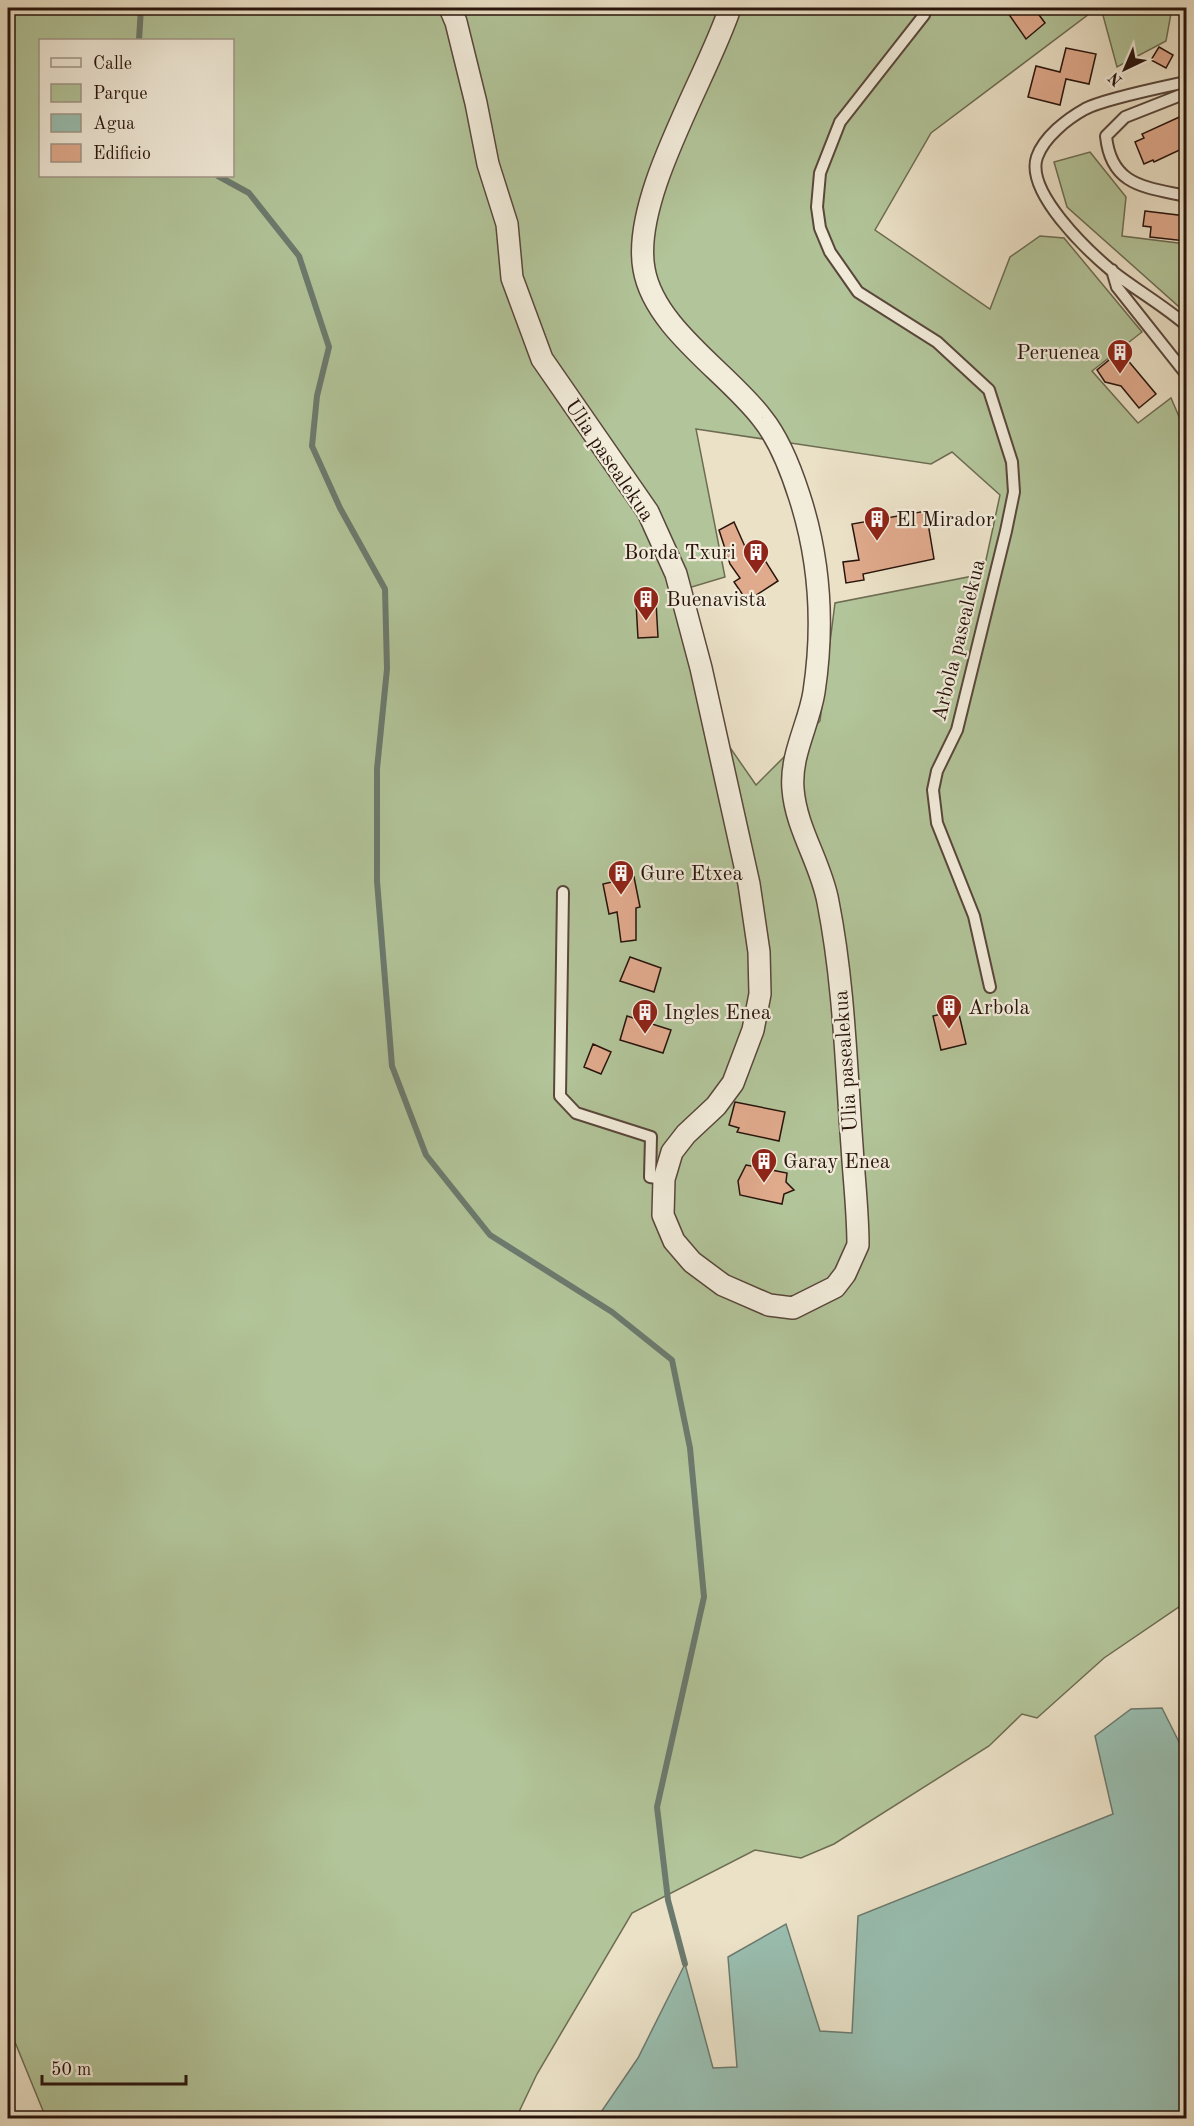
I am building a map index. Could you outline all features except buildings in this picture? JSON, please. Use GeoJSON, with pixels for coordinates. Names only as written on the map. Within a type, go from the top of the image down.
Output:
{"type":"FeatureCollection","features":[{"type":"Feature","properties":{"kind":"street","name":"Ulia pasealekua"},"geometry":{"type":"LineString","coordinates":[[450,8],[456,22],[476,103],[488,164],[507,224],[512,278],[542,359],[648,512],[676,574],[701,668],[749,884],[759,952],[760,994],[753,1030],[733,1083],[716,1106],[686,1134],[672,1152],[664,1179],[663,1215],[674,1241],[692,1262],[723,1286],[769,1305],[793,1308],[835,1287],[845,1274],[858,1245],[847,1054],[840,980],[828,898],[795,810],[792,783],[798,748],[814,693],[820,624],[817,565],[799,495],[785,460],[764,420],[657,306],[644,269],[645,219],[657,182],[730,8]]}},
{"type":"Feature","properties":{"kind":"lane","name":"Arbola pasealekua"},"geometry":{"type":"LineString","coordinates":[[926,8],[924,15],[840,122],[820,173],[817,207],[820,228],[830,252],[858,292],[937,342],[989,390],[1012,462],[1014,492],[1006,531],[957,730],[937,771],[933,790],[937,823],[966,892],[990,987]]}},
{"type":"Feature","properties":{"kind":"lane"},"geometry":{"type":"LineString","coordinates":[[1186,82],[1087,108],[1066,121],[1048,139],[1036,158],[1036,174],[1050,206],[1112,270],[1186,325]]}},
{"type":"Feature","properties":{"kind":"lane"},"geometry":{"type":"LineString","coordinates":[[1186,93],[1125,117],[1106,136],[1108,154],[1121,176],[1142,187],[1186,196]]}},
{"type":"Feature","properties":{"kind":"lane"},"geometry":{"type":"LineString","coordinates":[[1112,270],[1116,287],[1186,374]]}},
{"type":"Feature","properties":{"kind":"lane"},"geometry":{"type":"LineString","coordinates":[[563,892],[560,1096],[576,1113],[651,1137],[650,1177],[664,1179]]}},
{"type":"Feature","properties":{"kind":"green space"},"geometry":{"type":"Polygon","coordinates":[[[8,8],[1097,8],[931,133],[875,230],[990,309],[1010,257],[1040,236],[1064,238],[1142,332],[1092,371],[1138,423],[1171,398],[1186,433],[1186,1602],[1104,1658],[1037,1718],[1022,1714],[989,1746],[834,1844],[801,1858],[755,1850],[632,1913],[537,2074],[516,2118],[46,2118],[8,2025],[8,8]],[[696,429],[725,577],[675,592],[722,736],[756,785],[820,721],[835,603],[983,574],[1000,495],[952,452],[931,464],[696,429]]]}},
{"type":"Feature","properties":{"kind":"green space"},"geometry":{"type":"Polygon","coordinates":[[[1101,8],[1172,8],[1166,41],[1117,67],[1101,8]]]}},
{"type":"Feature","properties":{"kind":"green space"},"geometry":{"type":"Polygon","coordinates":[[[1090,152],[1126,197],[1122,236],[1186,244],[1186,313],[1067,207],[1054,162],[1090,152]]]}},
{"type":"Feature","properties":{"kind":"water"},"geometry":{"type":"Polygon","coordinates":[[[1162,1708],[1186,1756],[1186,2118],[597,2118],[638,2058],[685,1964],[713,2068],[737,2067],[728,1957],[786,1924],[820,2031],[852,2033],[858,1916],[1113,1814],[1095,1736],[1131,1709],[1162,1708]]]}},
{"type":"Feature","properties":{"kind":"waterway"},"geometry":{"type":"LineString","coordinates":[[139,39],[141,8]]}},
{"type":"Feature","properties":{"kind":"waterway"},"geometry":{"type":"LineString","coordinates":[[220,177],[249,193],[299,256],[329,347],[317,396],[312,446],[340,508],[385,589],[387,669],[377,769],[377,881],[392,1066],[426,1155],[490,1235],[612,1312],[672,1360],[690,1448],[704,1597],[657,1807],[668,1900],[685,1964]]}},
{"type":"Feature","properties":{"kind":"place","name":"Peruenea"},"geometry":{"type":"Point","coordinates":[1120,375]}},
{"type":"Feature","properties":{"kind":"place","name":"El Mirador"},"geometry":{"type":"Point","coordinates":[877,542]}},
{"type":"Feature","properties":{"kind":"place","name":"Borda Txuri"},"geometry":{"type":"Point","coordinates":[756,575]}},
{"type":"Feature","properties":{"kind":"place","name":"Buenavista"},"geometry":{"type":"Point","coordinates":[646,622]}},
{"type":"Feature","properties":{"kind":"place","name":"Gure Etxea"},"geometry":{"type":"Point","coordinates":[621,896]}},
{"type":"Feature","properties":{"kind":"place","name":"Arbola"},"geometry":{"type":"Point","coordinates":[949,1030]}},
{"type":"Feature","properties":{"kind":"place","name":"Ingles Enea"},"geometry":{"type":"Point","coordinates":[645,1035]}},
{"type":"Feature","properties":{"kind":"place","name":"Garay Enea"},"geometry":{"type":"Point","coordinates":[764,1184]}}]}
